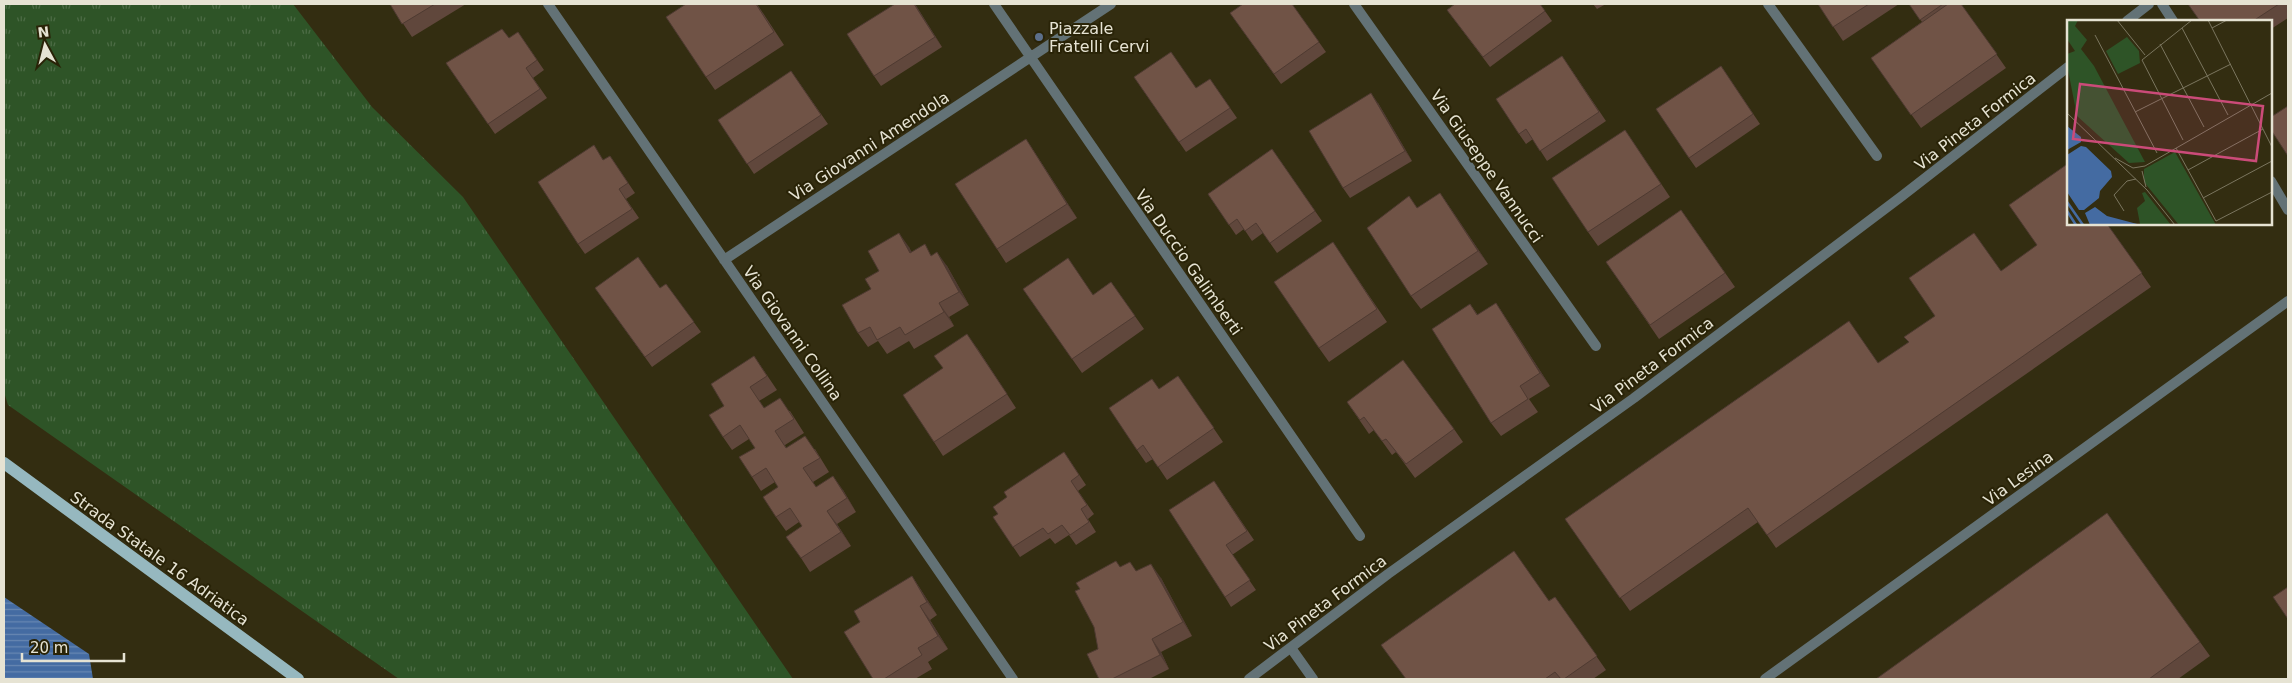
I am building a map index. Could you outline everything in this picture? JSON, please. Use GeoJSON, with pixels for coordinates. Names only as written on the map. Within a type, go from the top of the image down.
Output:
{"type":"FeatureCollection","features":[{"type":"Feature","properties":{"kind":"main road","name":"Strada Statale 16 Adriatica"},"geometry":{"type":"LineString","coordinates":[[4,464],[298,679]]}},
{"type":"Feature","properties":{"kind":"street","name":"Via Giovanni Collina"},"geometry":{"type":"LineString","coordinates":[[548,4],[1013,679]]}},
{"type":"Feature","properties":{"kind":"street","name":"Via Duccio Galimberti"},"geometry":{"type":"LineString","coordinates":[[994,4],[1360,536]]}},
{"type":"Feature","properties":{"kind":"street"},"geometry":{"type":"LineString","coordinates":[[1030,57],[1111,4]]}},
{"type":"Feature","properties":{"kind":"street","name":"Via Giuseppe Vannucci"},"geometry":{"type":"LineString","coordinates":[[1354,4],[1596,346]]}},
{"type":"Feature","properties":{"kind":"street"},"geometry":{"type":"LineString","coordinates":[[1768,4],[1877,156]]}},
{"type":"Feature","properties":{"kind":"street"},"geometry":{"type":"LineString","coordinates":[[2128,20],[2149,4]]}},
{"type":"Feature","properties":{"kind":"street"},"geometry":{"type":"LineString","coordinates":[[2162,4],[2172,20]]}},
{"type":"Feature","properties":{"kind":"street","name":"Via Giovanni Amendola"},"geometry":{"type":"LineString","coordinates":[[724,260],[1030,57]]}},
{"type":"Feature","properties":{"kind":"street","name":"Via Pineta Formica"},"geometry":{"type":"LineString","coordinates":[[1249,679],[1388,574],[1634,398],[1902,196],[2067,68]]}},
{"type":"Feature","properties":{"kind":"street"},"geometry":{"type":"LineString","coordinates":[[2272,184],[2288,210]]}},
{"type":"Feature","properties":{"kind":"street","name":"Via Lesina"},"geometry":{"type":"LineString","coordinates":[[1764,679],[2288,301]]}},
{"type":"Feature","properties":{"kind":"street"},"geometry":{"type":"LineString","coordinates":[[1291,648],[1312,679]]}},
{"type":"Feature","properties":{"kind":"green space"},"geometry":{"type":"Polygon","coordinates":[[[4,4],[293,4],[372,107],[463,197],[793,679],[399,679],[8,405],[4,392],[4,4]]]}},
{"type":"Feature","properties":{"kind":"water"},"geometry":{"type":"Polygon","coordinates":[[[4,597],[89,654],[93,679],[4,679],[4,597]]]}},
{"type":"Feature","properties":{"kind":"building"},"geometry":{"type":"Polygon","coordinates":[[[390,4],[435,4],[402,24],[390,4]]]}},
{"type":"Feature","properties":{"kind":"building"},"geometry":{"type":"Polygon","coordinates":[[[686,4],[756,4],[774,32],[706,77],[666,17],[686,4]]]}},
{"type":"Feature","properties":{"kind":"building"},"geometry":{"type":"Polygon","coordinates":[[[895,4],[914,4],[935,37],[874,76],[847,34],[895,4]]]}},
{"type":"Feature","properties":{"kind":"building"},"geometry":{"type":"Polygon","coordinates":[[[1243,4],[1292,4],[1319,42],[1274,74],[1230,13],[1243,4]]]}},
{"type":"Feature","properties":{"kind":"building"},"geometry":{"type":"Polygon","coordinates":[[[1455,4],[1540,4],[1545,11],[1483,57],[1447,10],[1455,4]]]}},
{"type":"Feature","properties":{"kind":"building"},"geometry":{"type":"Polygon","coordinates":[[[1818,4],[1869,4],[1833,27],[1818,4]]]}},
{"type":"Feature","properties":{"kind":"building"},"geometry":{"type":"Polygon","coordinates":[[[1909,4],[1943,4],[1920,20],[1909,4]]]}},
{"type":"Feature","properties":{"kind":"building"},"geometry":{"type":"Polygon","coordinates":[[[1948,4],[1961,4],[1997,54],[1911,115],[1871,58],[1948,4]]]}},
{"type":"Feature","properties":{"kind":"building"},"geometry":{"type":"Polygon","coordinates":[[[2188,4],[2279,4],[2255,20],[2199,20],[2188,4]]]}},
{"type":"Feature","properties":{"kind":"building"},"geometry":{"type":"Polygon","coordinates":[[[502,29],[509,38],[518,32],[537,60],[526,68],[540,89],[488,124],[446,63],[502,29]]]}},
{"type":"Feature","properties":{"kind":"building"},"geometry":{"type":"Polygon","coordinates":[[[1171,52],[1196,88],[1210,79],[1230,108],[1179,142],[1134,77],[1171,52]]]}},
{"type":"Feature","properties":{"kind":"building"},"geometry":{"type":"Polygon","coordinates":[[[1562,56],[1599,112],[1540,151],[1526,129],[1519,134],[1496,99],[1562,56]]]}},
{"type":"Feature","properties":{"kind":"building"},"geometry":{"type":"Polygon","coordinates":[[[1721,66],[1753,114],[1689,158],[1656,109],[1721,66]]]}},
{"type":"Feature","properties":{"kind":"building"},"geometry":{"type":"Polygon","coordinates":[[[791,71],[821,115],[747,164],[718,120],[791,71]]]}},
{"type":"Feature","properties":{"kind":"building"},"geometry":{"type":"Polygon","coordinates":[[[1371,93],[1405,151],[1343,188],[1309,131],[1371,93]]]}},
{"type":"Feature","properties":{"kind":"building"},"geometry":{"type":"Polygon","coordinates":[[[2288,106],[2288,156],[2272,132],[2272,116],[2288,106]]]}},
{"type":"Feature","properties":{"kind":"building"},"geometry":{"type":"Polygon","coordinates":[[[1625,130],[1661,184],[1588,232],[1552,178],[1625,130]]]}},
{"type":"Feature","properties":{"kind":"building"},"geometry":{"type":"Polygon","coordinates":[[[1026,139],[1067,204],[997,249],[955,184],[1026,139]]]}},
{"type":"Feature","properties":{"kind":"building"},"geometry":{"type":"Polygon","coordinates":[[[594,145],[603,160],[610,156],[628,183],[619,189],[632,209],[578,244],[538,182],[594,145]]]}},
{"type":"Feature","properties":{"kind":"building"},"geometry":{"type":"Polygon","coordinates":[[[1272,149],[1315,211],[1270,243],[1256,223],[1245,231],[1237,219],[1229,225],[1208,194],[1272,149]]]}},
{"type":"Feature","properties":{"kind":"building"},"geometry":{"type":"Polygon","coordinates":[[[2066,165],[2067,225],[2108,225],[2142,273],[1767,535],[1748,508],[1620,598],[1565,519],[1849,321],[1878,363],[1909,342],[1904,337],[1935,316],[1909,278],[1974,233],[2001,271],[2037,245],[2009,205],[2066,165]]]}},
{"type":"Feature","properties":{"kind":"building"},"geometry":{"type":"Polygon","coordinates":[[[1440,193],[1478,251],[1411,296],[1367,228],[1409,196],[1417,208],[1440,193]]]}},
{"type":"Feature","properties":{"kind":"building"},"geometry":{"type":"Polygon","coordinates":[[[1681,210],[1725,273],[1650,325],[1606,262],[1681,210]]]}},
{"type":"Feature","properties":{"kind":"building"},"geometry":{"type":"Polygon","coordinates":[[[899,233],[910,253],[925,244],[931,256],[937,252],[959,292],[939,303],[944,312],[905,335],[900,327],[877,340],[870,327],[858,333],[842,305],[871,289],[865,279],[879,271],[868,251],[899,233]]]}},
{"type":"Feature","properties":{"kind":"building"},"geometry":{"type":"Polygon","coordinates":[[[1333,242],[1377,309],[1319,348],[1274,282],[1333,242]]]}},
{"type":"Feature","properties":{"kind":"building"},"geometry":{"type":"Polygon","coordinates":[[[638,257],[660,288],[666,284],[694,322],[645,357],[595,288],[638,257]]]}},
{"type":"Feature","properties":{"kind":"building"},"geometry":{"type":"Polygon","coordinates":[[[1068,258],[1093,295],[1111,282],[1135,316],[1072,359],[1023,289],[1068,258]]]}},
{"type":"Feature","properties":{"kind":"building"},"geometry":{"type":"Polygon","coordinates":[[[1496,303],[1540,373],[1520,386],[1528,399],[1491,423],[1432,329],[1470,304],[1477,315],[1496,303]]]}},
{"type":"Feature","properties":{"kind":"building"},"geometry":{"type":"Polygon","coordinates":[[[967,334],[1007,394],[934,442],[903,395],[943,368],[934,356],[967,334]]]}},
{"type":"Feature","properties":{"kind":"building"},"geometry":{"type":"Polygon","coordinates":[[[754,356],[767,376],[750,387],[764,408],[780,398],[794,419],[775,431],[786,448],[805,436],[820,458],[803,468],[816,487],[833,476],[847,498],[827,511],[841,532],[801,558],[786,537],[802,526],[790,508],[776,517],[763,497],[778,487],[766,468],[752,477],[739,457],[755,448],[740,425],[723,437],[709,415],[724,406],[711,384],[754,356]]]}},
{"type":"Feature","properties":{"kind":"building"},"geometry":{"type":"Polygon","coordinates":[[[1403,360],[1454,429],[1406,464],[1386,439],[1382,441],[1364,417],[1360,420],[1347,402],[1403,360]]]}},
{"type":"Feature","properties":{"kind":"building"},"geometry":{"type":"Polygon","coordinates":[[[1178,376],[1214,428],[1158,467],[1143,445],[1137,450],[1109,408],[1152,379],[1159,389],[1178,376]]]}},
{"type":"Feature","properties":{"kind":"building"},"geometry":{"type":"Polygon","coordinates":[[[1064,452],[1079,475],[1071,481],[1087,505],[1081,509],[1089,522],[1070,535],[1062,525],[1048,534],[1043,528],[1013,547],[993,517],[998,514],[993,507],[1007,497],[1004,492],[1064,452]]]}},
{"type":"Feature","properties":{"kind":"building"},"geometry":{"type":"Polygon","coordinates":[[[1214,481],[1247,531],[1226,545],[1250,580],[1225,597],[1169,510],[1214,481]]]}},
{"type":"Feature","properties":{"kind":"building"},"geometry":{"type":"Polygon","coordinates":[[[2107,513],[2200,642],[2149,679],[1876,679],[2107,513]]]}},
{"type":"Feature","properties":{"kind":"building"},"geometry":{"type":"Polygon","coordinates":[[[1514,551],[1549,601],[1555,597],[1597,656],[1564,679],[1561,679],[1555,672],[1545,679],[1406,679],[1381,645],[1514,551]]]}},
{"type":"Feature","properties":{"kind":"building"},"geometry":{"type":"Polygon","coordinates":[[[1116,561],[1120,567],[1130,562],[1136,571],[1151,564],[1183,622],[1152,639],[1160,655],[1112,679],[1099,679],[1087,654],[1098,649],[1094,627],[1075,591],[1080,589],[1076,583],[1116,561]]]}},
{"type":"Feature","properties":{"kind":"building"},"geometry":{"type":"Polygon","coordinates":[[[912,576],[927,602],[920,606],[938,636],[918,648],[922,655],[884,679],[873,679],[844,632],[860,622],[854,611],[912,576]]]}},
{"type":"Feature","properties":{"kind":"building"},"geometry":{"type":"Polygon","coordinates":[[[2288,587],[2288,619],[2273,597],[2288,587]]]}},
{"type":"Feature","properties":{"kind":"place","name":"Piazzale Fratelli Cervi"},"geometry":{"type":"Point","coordinates":[1039,37]}}]}
